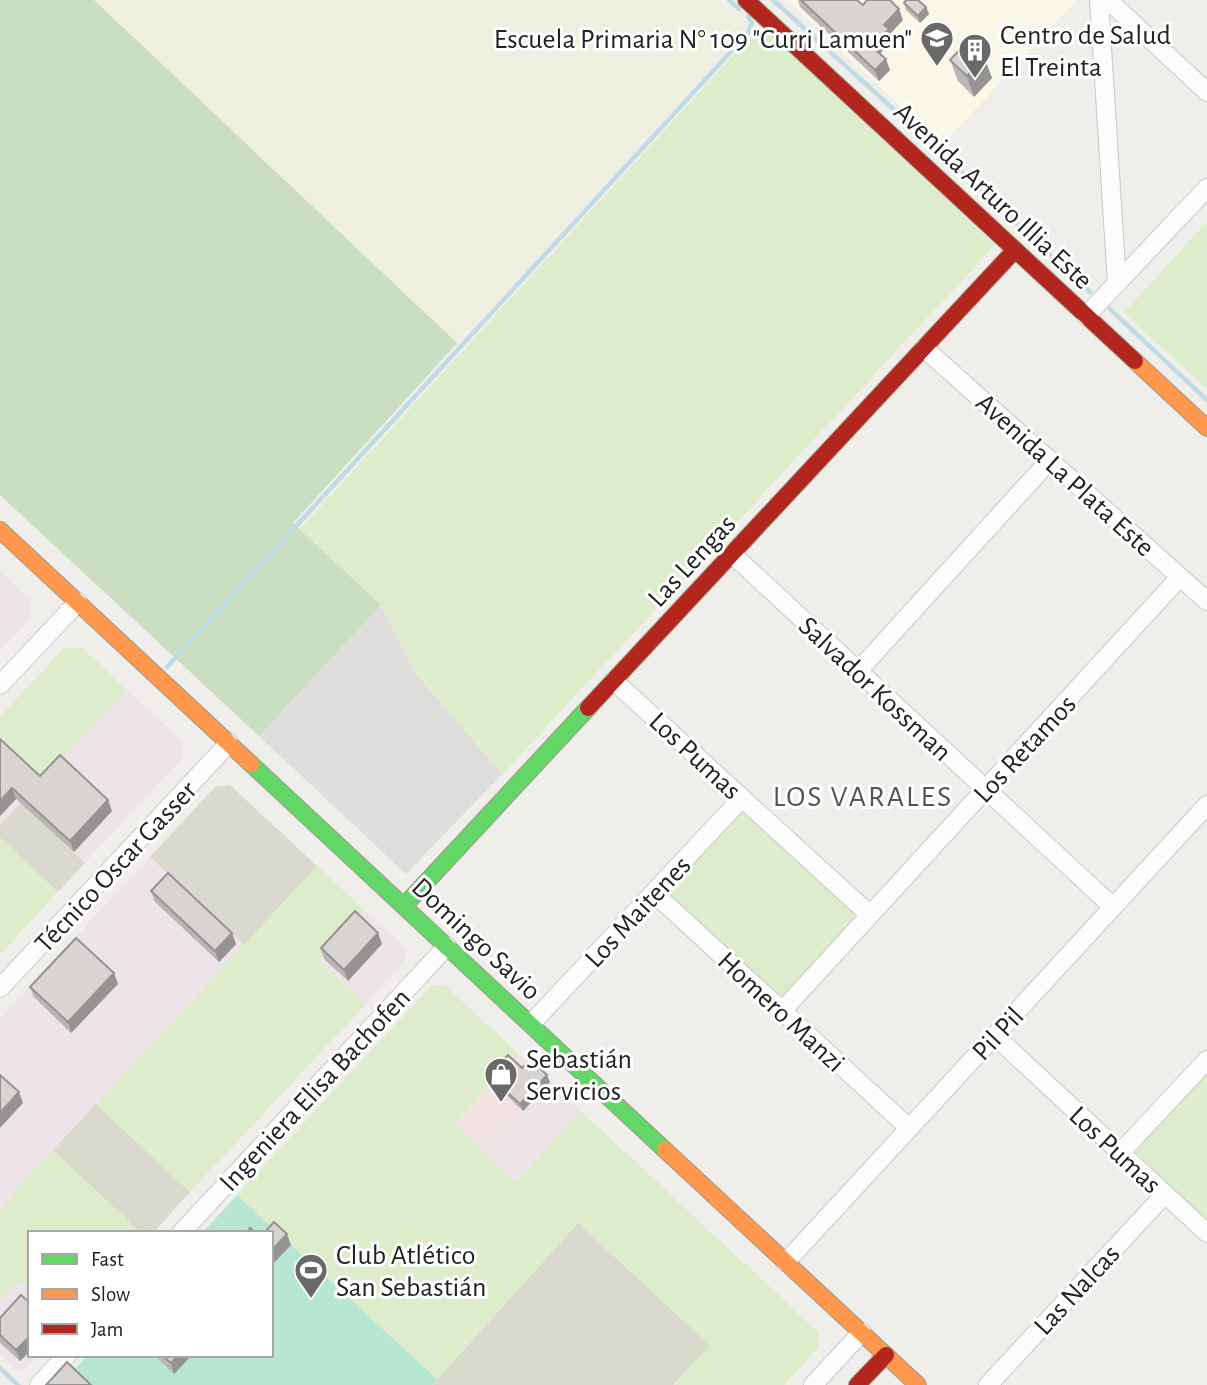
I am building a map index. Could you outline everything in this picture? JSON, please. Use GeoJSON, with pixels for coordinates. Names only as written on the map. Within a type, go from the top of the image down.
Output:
{"type":"FeatureCollection","features":[{"type":"Feature","properties":{"kind":"street","name":"Avenida Arturo Illia Este"},"geometry":{"type":"LineString","coordinates":[[746,0],[1207,428]]}},
{"type":"Feature","properties":{"kind":"street"},"geometry":{"type":"LineString","coordinates":[[1099,0],[1116,284]]}},
{"type":"Feature","properties":{"kind":"street"},"geometry":{"type":"LineString","coordinates":[[1108,0],[1207,92]]}},
{"type":"Feature","properties":{"kind":"street"},"geometry":{"type":"LineString","coordinates":[[1086,316],[1207,188]]}},
{"type":"Feature","properties":{"kind":"street","name":"Las Lengas"},"geometry":{"type":"LineString","coordinates":[[404,906],[1015,250]]}},
{"type":"Feature","properties":{"kind":"street","name":"Avenida La Plata Este"},"geometry":{"type":"LineString","coordinates":[[924,348],[1207,601]]}},
{"type":"Feature","properties":{"kind":"street"},"geometry":{"type":"LineString","coordinates":[[858,671],[1050,460]]}},
{"type":"Feature","properties":{"kind":"street","name":"Domingo Savio"},"geometry":{"type":"LineString","coordinates":[[0,530],[918,1385]]}},
{"type":"Feature","properties":{"kind":"street","name":"Salvador Kossman"},"geometry":{"type":"LineString","coordinates":[[732,554],[1113,907]]}},
{"type":"Feature","properties":{"kind":"street","name":"Los Retamos"},"geometry":{"type":"LineString","coordinates":[[782,1011],[1180,577]]}},
{"type":"Feature","properties":{"kind":"street"},"geometry":{"type":"LineString","coordinates":[[0,685],[78,602]]}},
{"type":"Feature","properties":{"kind":"street","name":"Los Pumas"},"geometry":{"type":"LineString","coordinates":[[614,681],[870,915]]}},
{"type":"Feature","properties":{"kind":"street","name":"Técnico Oscar Gasser"},"geometry":{"type":"LineString","coordinates":[[0,988],[229,743]]}},
{"type":"Feature","properties":{"kind":"street","name":"Los Maitenes"},"geometry":{"type":"LineString","coordinates":[[531,1024],[742,798]]}},
{"type":"Feature","properties":{"kind":"street","name":"Pil Pil"},"geometry":{"type":"LineString","coordinates":[[786,1262],[1205,811]]}},
{"type":"Feature","properties":{"kind":"street","name":"Homero Manzi"},"geometry":{"type":"LineString","coordinates":[[654,893],[909,1128]]}},
{"type":"Feature","properties":{"kind":"street","name":"Ingeniera Elisa Bachofen"},"geometry":{"type":"LineString","coordinates":[[183,1231],[447,946]]}},
{"type":"Feature","properties":{"kind":"street","name":"Los Pumas"},"geometry":{"type":"LineString","coordinates":[[995,1035],[1207,1233]]}},
{"type":"Feature","properties":{"kind":"street"},"geometry":{"type":"LineString","coordinates":[[1120,1153],[1207,1059]]}},
{"type":"Feature","properties":{"kind":"street","name":"Las Nalcas"},"geometry":{"type":"LineString","coordinates":[[988,1385],[1165,1194]]}},
{"type":"Feature","properties":{"kind":"street"},"geometry":{"type":"LineString","coordinates":[[813,1385],[862,1332]]}},
{"type":"Feature","properties":{"kind":"street"},"geometry":{"type":"LineString","coordinates":[[858,1385],[886,1355]]}},
{"type":"Feature","properties":{"kind":"street"},"geometry":{"type":"LineString","coordinates":[[39,1385],[64,1357]]}},
{"type":"Feature","properties":{"kind":"shaded area","name":"Escuela Primaria N° 109 \"Curri Lamuen\""},"geometry":{"type":"Polygon","coordinates":[[[787,0],[1077,0],[942,145],[787,0]]]}},
{"type":"Feature","properties":{"kind":"shaded area"},"geometry":{"type":"Polygon","coordinates":[[[0,571],[31,600],[31,618],[0,651],[0,571]]]}},
{"type":"Feature","properties":{"kind":"shaded area"},"geometry":{"type":"Polygon","coordinates":[[[381,605],[417,675],[502,774],[406,874],[259,736],[381,605]]]}},
{"type":"Feature","properties":{"kind":"shaded area"},"geometry":{"type":"Polygon","coordinates":[[[127,690],[183,741],[183,757],[85,863],[21,803],[0,825],[0,746],[40,783],[127,690]]]}},
{"type":"Feature","properties":{"kind":"shaded area"},"geometry":{"type":"Polygon","coordinates":[[[230,785],[317,866],[244,945],[150,857],[215,787],[230,785]]]}},
{"type":"Feature","properties":{"kind":"shaded area"},"geometry":{"type":"Polygon","coordinates":[[[21,803],[85,863],[58,892],[0,838],[0,825],[21,803]]]}},
{"type":"Feature","properties":{"kind":"shaded area"},"geometry":{"type":"Polygon","coordinates":[[[150,857],[244,945],[0,1208],[0,1018],[150,857]]]}},
{"type":"Feature","properties":{"kind":"shaded area"},"geometry":{"type":"Polygon","coordinates":[[[365,910],[406,948],[405,961],[366,1004],[319,960],[365,910]]]}},
{"type":"Feature","properties":{"kind":"shaded area","name":"Sebastián Servicios"},"geometry":{"type":"Polygon","coordinates":[[[519,1054],[550,1082],[484,1152],[454,1123],[519,1054]]]}},
{"type":"Feature","properties":{"kind":"shaded area"},"geometry":{"type":"Polygon","coordinates":[[[550,1082],[581,1111],[515,1182],[484,1152],[550,1082]]]}},
{"type":"Feature","properties":{"kind":"shaded area"},"geometry":{"type":"Polygon","coordinates":[[[96,1104],[190,1192],[155,1231],[139,1231],[53,1150],[96,1104]]]}},
{"type":"Feature","properties":{"kind":"shaded area"},"geometry":{"type":"Polygon","coordinates":[[[578,1223],[710,1345],[673,1385],[432,1385],[578,1223]]]}},
{"type":"Feature","properties":{"kind":"shaded area"},"geometry":{"type":"Polygon","coordinates":[[[20,1280],[28,1287],[28,1357],[37,1357],[26,1369],[14,1370],[0,1356],[0,1302],[20,1280]]]}},
{"type":"Feature","properties":{"kind":"green space"},"geometry":{"type":"Polygon","coordinates":[[[0,0],[94,0],[457,343],[293,523],[381,605],[259,736],[0,495],[0,0]]]}},
{"type":"Feature","properties":{"kind":"green space"},"geometry":{"type":"Polygon","coordinates":[[[94,0],[719,0],[747,26],[457,343],[94,0]]]}},
{"type":"Feature","properties":{"kind":"green space"},"geometry":{"type":"Polygon","coordinates":[[[760,26],[995,245],[502,774],[417,675],[381,605],[300,529],[760,26]]]}},
{"type":"Feature","properties":{"kind":"green space"},"geometry":{"type":"Polygon","coordinates":[[[1207,222],[1207,389],[1124,312],[1207,222]]]}},
{"type":"Feature","properties":{"kind":"green space"},"geometry":{"type":"Polygon","coordinates":[[[64,648],[82,648],[127,690],[39,783],[0,746],[0,716],[64,648]]]}},
{"type":"Feature","properties":{"kind":"green space"},"geometry":{"type":"Polygon","coordinates":[[[739,813],[747,813],[854,914],[853,922],[783,995],[775,995],[669,896],[670,886],[739,813]]]}},
{"type":"Feature","properties":{"kind":"green space"},"geometry":{"type":"Polygon","coordinates":[[[0,838],[58,892],[0,954],[0,838]]]}},
{"type":"Feature","properties":{"kind":"green space"},"geometry":{"type":"Polygon","coordinates":[[[317,866],[365,910],[319,960],[366,1004],[190,1192],[96,1104],[317,866]]]}},
{"type":"Feature","properties":{"kind":"green space"},"geometry":{"type":"Polygon","coordinates":[[[445,985],[519,1054],[454,1123],[515,1182],[581,1111],[819,1333],[819,1347],[784,1385],[673,1385],[710,1345],[578,1223],[437,1379],[237,1195],[431,986],[445,985]]]}},
{"type":"Feature","properties":{"kind":"green space"},"geometry":{"type":"Polygon","coordinates":[[[1207,1070],[1207,1217],[1203,1217],[1136,1152],[1137,1145],[1207,1070]]]}},
{"type":"Feature","properties":{"kind":"green space"},"geometry":{"type":"Polygon","coordinates":[[[53,1150],[139,1231],[28,1231],[28,1287],[20,1281],[0,1302],[0,1208],[53,1150]]]}},
{"type":"Feature","properties":{"kind":"green space","name":"Club Atlético San Sebastián"},"geometry":{"type":"Polygon","coordinates":[[[237,1195],[437,1379],[432,1385],[60,1385],[86,1357],[273,1357],[273,1231],[204,1231],[237,1195]]]}},
{"type":"Feature","properties":{"kind":"building"},"geometry":{"type":"Polygon","coordinates":[[[801,0],[857,0],[863,5],[867,0],[890,0],[899,9],[884,25],[889,29],[872,47],[886,59],[875,70],[801,0]]]}},
{"type":"Feature","properties":{"kind":"building"},"geometry":{"type":"Polygon","coordinates":[[[906,0],[918,0],[926,7],[918,16],[904,3],[906,0]]]}},
{"type":"Feature","properties":{"kind":"building"},"geometry":{"type":"Polygon","coordinates":[[[967,42],[984,57],[967,76],[950,60],[967,42]]]}},
{"type":"Feature","properties":{"kind":"building"},"geometry":{"type":"Polygon","coordinates":[[[0,739],[40,776],[60,755],[108,800],[70,841],[12,788],[0,801],[0,739]]]}},
{"type":"Feature","properties":{"kind":"building"},"geometry":{"type":"Polygon","coordinates":[[[168,873],[232,933],[215,951],[151,891],[168,873]]]}},
{"type":"Feature","properties":{"kind":"building"},"geometry":{"type":"Polygon","coordinates":[[[355,911],[378,933],[344,970],[321,948],[355,911]]]}},
{"type":"Feature","properties":{"kind":"building"},"geometry":{"type":"Polygon","coordinates":[[[76,938],[114,973],[68,1022],[30,987],[76,938]]]}},
{"type":"Feature","properties":{"kind":"building"},"geometry":{"type":"Polygon","coordinates":[[[508,1055],[522,1068],[530,1059],[547,1075],[520,1104],[489,1075],[508,1055]]]}},
{"type":"Feature","properties":{"kind":"building"},"geometry":{"type":"Polygon","coordinates":[[[0,1075],[19,1092],[0,1113],[0,1075]]]}},
{"type":"Feature","properties":{"kind":"building"},"geometry":{"type":"Polygon","coordinates":[[[274,1222],[287,1234],[273,1249],[273,1231],[266,1231],[274,1222]]]}},
{"type":"Feature","properties":{"kind":"building"},"geometry":{"type":"Polygon","coordinates":[[[21,1295],[28,1301],[28,1338],[16,1350],[0,1335],[0,1318],[21,1295]]]}},
{"type":"Feature","properties":{"kind":"building"},"geometry":{"type":"Polygon","coordinates":[[[164,1357],[176,1357],[171,1363],[164,1357]]]}},
{"type":"Feature","properties":{"kind":"building"},"geometry":{"type":"Polygon","coordinates":[[[67,1362],[91,1385],[46,1385],[67,1362]]]}},
{"type":"Feature","properties":{"kind":"waterway"},"geometry":{"type":"LineString","coordinates":[[729,0],[739,9]]}},
{"type":"Feature","properties":{"kind":"waterway"},"geometry":{"type":"LineString","coordinates":[[773,0],[923,136]]}},
{"type":"Feature","properties":{"kind":"waterway"},"geometry":{"type":"LineString","coordinates":[[167,667],[748,33],[752,23],[748,17]]}},
{"type":"Feature","properties":{"kind":"waterway"},"geometry":{"type":"LineString","coordinates":[[952,163],[1090,292]]}},
{"type":"Feature","properties":{"kind":"waterway"},"geometry":{"type":"LineString","coordinates":[[1110,309],[1207,400]]}},
{"type":"Feature","properties":{"kind":"waterway"},"geometry":{"type":"LineString","coordinates":[[0,1368],[18,1385]]}},
{"type":"Feature","properties":{"kind":"traffic: fast"},"geometry":{"type":"LineString","coordinates":[[404,906],[588,708]]}},
{"type":"Feature","properties":{"kind":"traffic: fast"},"geometry":{"type":"LineString","coordinates":[[251,764],[665,1150]]}},
{"type":"Feature","properties":{"kind":"traffic: slow"},"geometry":{"type":"LineString","coordinates":[[1135,361],[1207,428]]}},
{"type":"Feature","properties":{"kind":"traffic: slow"},"geometry":{"type":"LineString","coordinates":[[0,530],[251,764]]}},
{"type":"Feature","properties":{"kind":"traffic: slow"},"geometry":{"type":"LineString","coordinates":[[665,1150],[918,1385]]}},
{"type":"Feature","properties":{"kind":"traffic: jam"},"geometry":{"type":"LineString","coordinates":[[746,0],[1135,361]]}},
{"type":"Feature","properties":{"kind":"traffic: jam"},"geometry":{"type":"LineString","coordinates":[[588,708],[1015,250]]}},
{"type":"Feature","properties":{"kind":"traffic: jam"},"geometry":{"type":"LineString","coordinates":[[857,1385],[886,1355]]}},
{"type":"Feature","properties":{"kind":"place","name":"Escuela Primaria N° 109 \"Curri Lamuen\""},"geometry":{"type":"Point","coordinates":[937,68]}},
{"type":"Feature","properties":{"kind":"place","name":"Centro de Salud El Treinta"},"geometry":{"type":"Point","coordinates":[975,80]}},
{"type":"Feature","properties":{"kind":"place","name":"Sebastián Servicios"},"geometry":{"type":"Point","coordinates":[501,1104]}},
{"type":"Feature","properties":{"kind":"place","name":"Club Atlético San Sebastián"},"geometry":{"type":"Point","coordinates":[311,1300]}},
{"type":"Feature","properties":{"kind":"district","name":"LOS VARALES"},"geometry":{"type":"Point","coordinates":[863,796]}}]}
